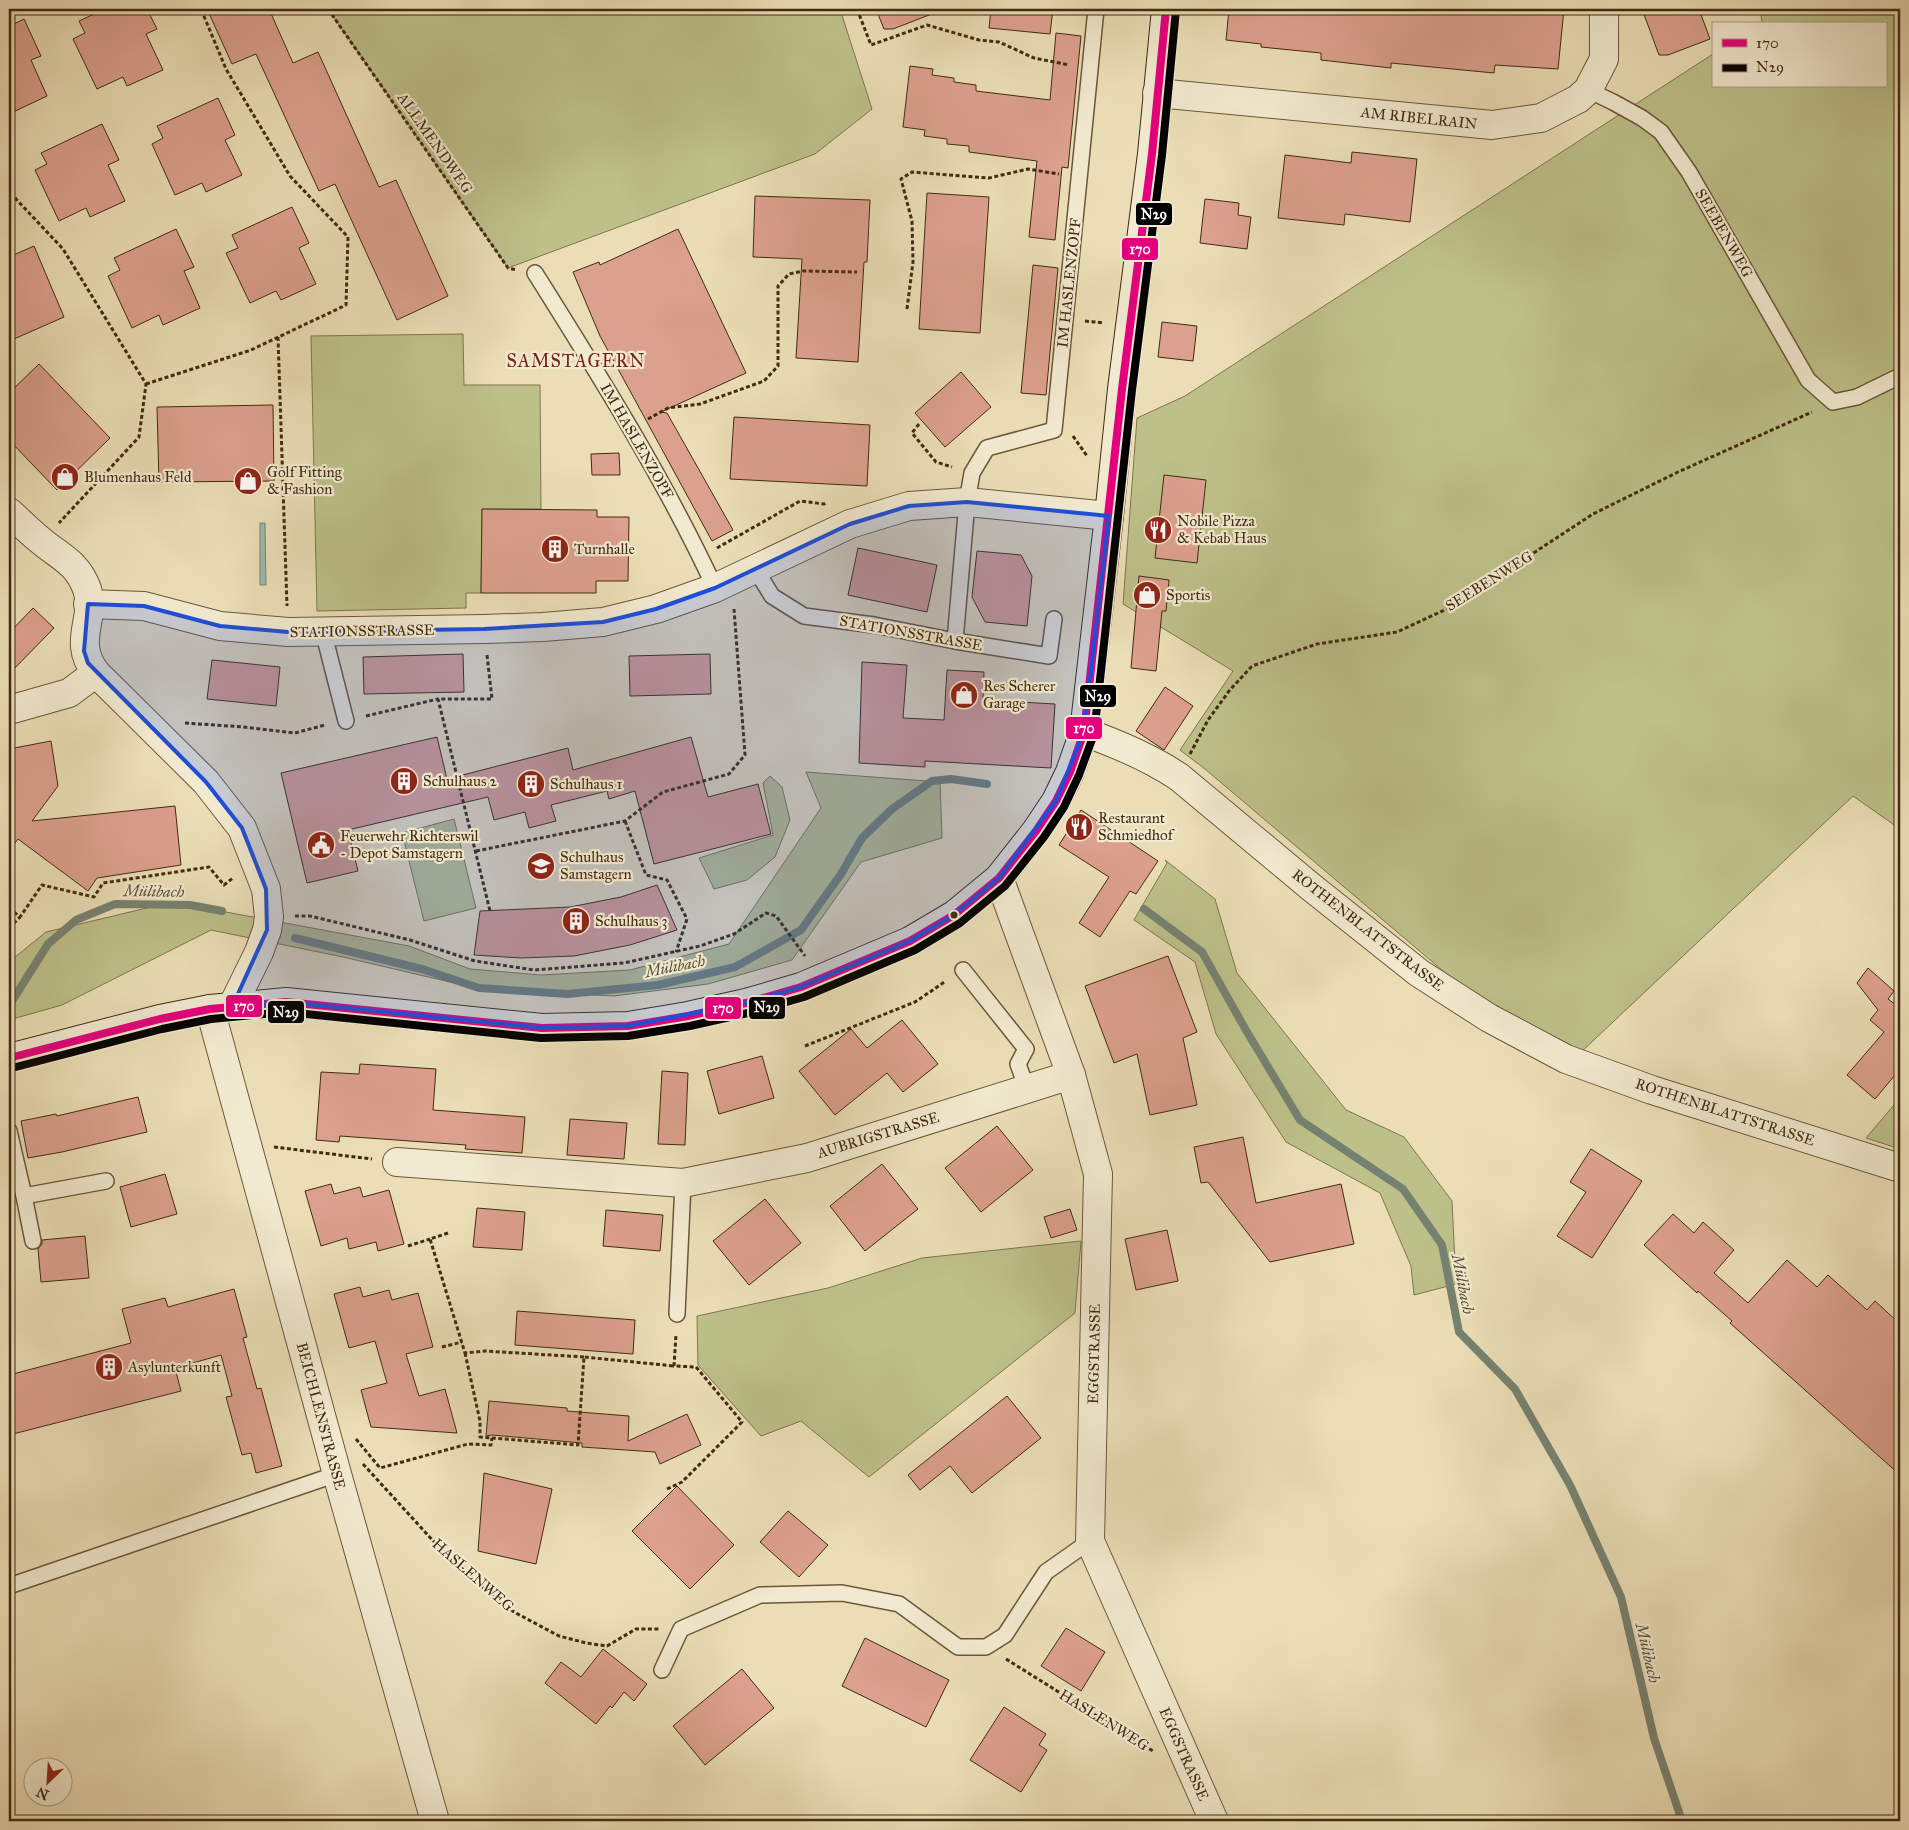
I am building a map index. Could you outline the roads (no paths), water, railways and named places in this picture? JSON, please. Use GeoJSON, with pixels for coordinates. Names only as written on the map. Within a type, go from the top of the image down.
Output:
{"type":"FeatureCollection","features":[{"type":"Feature","properties":{"kind":"street"},"geometry":{"type":"LineString","coordinates":[[9,1058],[160,1020],[221,1008],[286,1002],[542,1028],[637,1025],[688,1016],[746,1003],[801,987],[910,941],[954,915],[999,878],[1036,831],[1056,801],[1070,772],[1084,732],[1122,389],[1152,154],[1166,9]]}},
{"type":"Feature","properties":{"kind":"street","name":"AM RIBELRAIN"},"geometry":{"type":"LineString","coordinates":[[1157,93],[1492,125],[1542,118],[1578,99],[1588,90],[1604,59],[1604,9]]}},
{"type":"Feature","properties":{"kind":"street","name":"STATIONSSTRASSE"},"geometry":{"type":"LineString","coordinates":[[88,604],[144,606],[220,626],[288,632],[484,629],[603,622],[656,610],[735,579],[850,524],[909,506],[967,502],[1109,516]]}},
{"type":"Feature","properties":{"kind":"street"},"geometry":{"type":"LineString","coordinates":[[9,512],[41,542],[68,560],[82,577],[88,591],[84,651],[88,663],[206,782],[242,828],[266,889],[269,917],[267,930],[259,952],[221,1008]]}},
{"type":"Feature","properties":{"kind":"street"},"geometry":{"type":"LineString","coordinates":[[9,710],[36,704],[69,693],[96,673]]}},
{"type":"Feature","properties":{"kind":"street","name":"ROTHENBLATTSTRASSE"},"geometry":{"type":"LineString","coordinates":[[1084,732],[1130,748],[1179,777],[1311,887],[1419,973],[1489,1018],[1566,1059],[1652,1090],[1900,1168]]}},
{"type":"Feature","properties":{"kind":"street","name":"EGGSTRASSE"},"geometry":{"type":"LineString","coordinates":[[999,878],[1071,1075],[1098,1174],[1090,1541],[1214,1821]]}},
{"type":"Feature","properties":{"kind":"street","name":"BEICHLENSTRASSE"},"geometry":{"type":"LineString","coordinates":[[221,1008],[246,1144],[348,1467],[435,1821]]}},
{"type":"Feature","properties":{"kind":"street","name":"AUBRIGSTRASSE"},"geometry":{"type":"LineString","coordinates":[[398,1162],[683,1183],[807,1158],[1071,1075]]}},
{"type":"Feature","properties":{"kind":"lane","name":"IM HASLENZOPF"},"geometry":{"type":"LineString","coordinates":[[955,641],[967,502],[972,473],[987,448],[1054,430],[1096,9]]}},
{"type":"Feature","properties":{"kind":"lane","name":"SEEBENWEG"},"geometry":{"type":"LineString","coordinates":[[1588,90],[1642,118],[1661,132],[1689,172],[1808,380],[1833,402],[1856,397],[1900,376]]}},
{"type":"Feature","properties":{"kind":"lane","name":"IM HASLENZOPF"},"geometry":{"type":"LineString","coordinates":[[535,273],[597,372],[701,557],[735,579]]}},
{"type":"Feature","properties":{"kind":"lane","name":"STATIONSSTRASSE"},"geometry":{"type":"LineString","coordinates":[[735,579],[772,596],[804,616],[874,625],[955,641],[1049,656],[1054,619]]}},
{"type":"Feature","properties":{"kind":"lane"},"geometry":{"type":"LineString","coordinates":[[323,632],[346,721]]}},
{"type":"Feature","properties":{"kind":"lane"},"geometry":{"type":"LineString","coordinates":[[963,970],[1026,1049],[1018,1064],[1027,1089]]}},
{"type":"Feature","properties":{"kind":"lane"},"geometry":{"type":"LineString","coordinates":[[9,1131],[33,1241]]}},
{"type":"Feature","properties":{"kind":"lane"},"geometry":{"type":"LineString","coordinates":[[24,1196],[106,1181]]}},
{"type":"Feature","properties":{"kind":"lane"},"geometry":{"type":"LineString","coordinates":[[677,1314],[683,1183]]}},
{"type":"Feature","properties":{"kind":"lane"},"geometry":{"type":"LineString","coordinates":[[9,1586],[348,1467]]}},
{"type":"Feature","properties":{"kind":"lane"},"geometry":{"type":"LineString","coordinates":[[662,1670],[681,1629],[760,1595],[842,1592],[899,1604],[958,1647],[986,1647],[1005,1635],[1046,1572],[1090,1541]]}},
{"type":"Feature","properties":{"kind":"water"},"geometry":{"type":"Polygon","coordinates":[[[260,523],[265,523],[266,585],[260,585],[260,523]]]}},
{"type":"Feature","properties":{"kind":"waterway","name":"Mülibach"},"geometry":{"type":"LineString","coordinates":[[295,938],[422,969],[479,988],[568,994],[658,985],[735,967],[801,930],[841,874],[862,838],[892,809],[932,781],[951,779],[987,784]]}},
{"type":"Feature","properties":{"kind":"waterway","name":"Mülibach"},"geometry":{"type":"LineString","coordinates":[[9,1003],[48,944],[76,920],[115,904],[190,905],[222,911]]}},
{"type":"Feature","properties":{"kind":"waterway","name":"Mülibach"},"geometry":{"type":"LineString","coordinates":[[1144,909],[1202,952],[1300,1120],[1403,1189],[1442,1245],[1459,1332],[1515,1389],[1570,1485],[1621,1597],[1654,1738],[1682,1821]]}},
{"type":"Feature","properties":{"kind":"place","name":"Blumenhaus Feld"},"geometry":{"type":"Point","coordinates":[65,477]}},
{"type":"Feature","properties":{"kind":"place","name":"Golf Fitting & Fashion"},"geometry":{"type":"Point","coordinates":[248,481]}},
{"type":"Feature","properties":{"kind":"place","name":"Nobile Pizza & Kebab Haus"},"geometry":{"type":"Point","coordinates":[1158,530]}},
{"type":"Feature","properties":{"kind":"place","name":"Turnhalle"},"geometry":{"type":"Point","coordinates":[555,549]}},
{"type":"Feature","properties":{"kind":"place","name":"Sportis"},"geometry":{"type":"Point","coordinates":[1147,595]}},
{"type":"Feature","properties":{"kind":"place","name":"Res Scherer Garage"},"geometry":{"type":"Point","coordinates":[964,695]}},
{"type":"Feature","properties":{"kind":"place","name":"Schulhaus 2"},"geometry":{"type":"Point","coordinates":[404,781]}},
{"type":"Feature","properties":{"kind":"place","name":"Schulhaus 1"},"geometry":{"type":"Point","coordinates":[531,784]}},
{"type":"Feature","properties":{"kind":"place","name":"Restaurant Schmiedhof"},"geometry":{"type":"Point","coordinates":[1079,827]}},
{"type":"Feature","properties":{"kind":"place","name":"Feuerwehr Richterswil - Depot Samstagern"},"geometry":{"type":"Point","coordinates":[321,845]}},
{"type":"Feature","properties":{"kind":"place","name":"Schulhaus Samstagern"},"geometry":{"type":"Point","coordinates":[541,866]}},
{"type":"Feature","properties":{"kind":"place","name":"Schulhaus 3"},"geometry":{"type":"Point","coordinates":[576,921]}},
{"type":"Feature","properties":{"kind":"place","name":"Asylunterkunft"},"geometry":{"type":"Point","coordinates":[109,1367]}},
{"type":"Feature","properties":{"kind":"district","name":"SAMSTAGERN"},"geometry":{"type":"Point","coordinates":[576,361]}}]}
